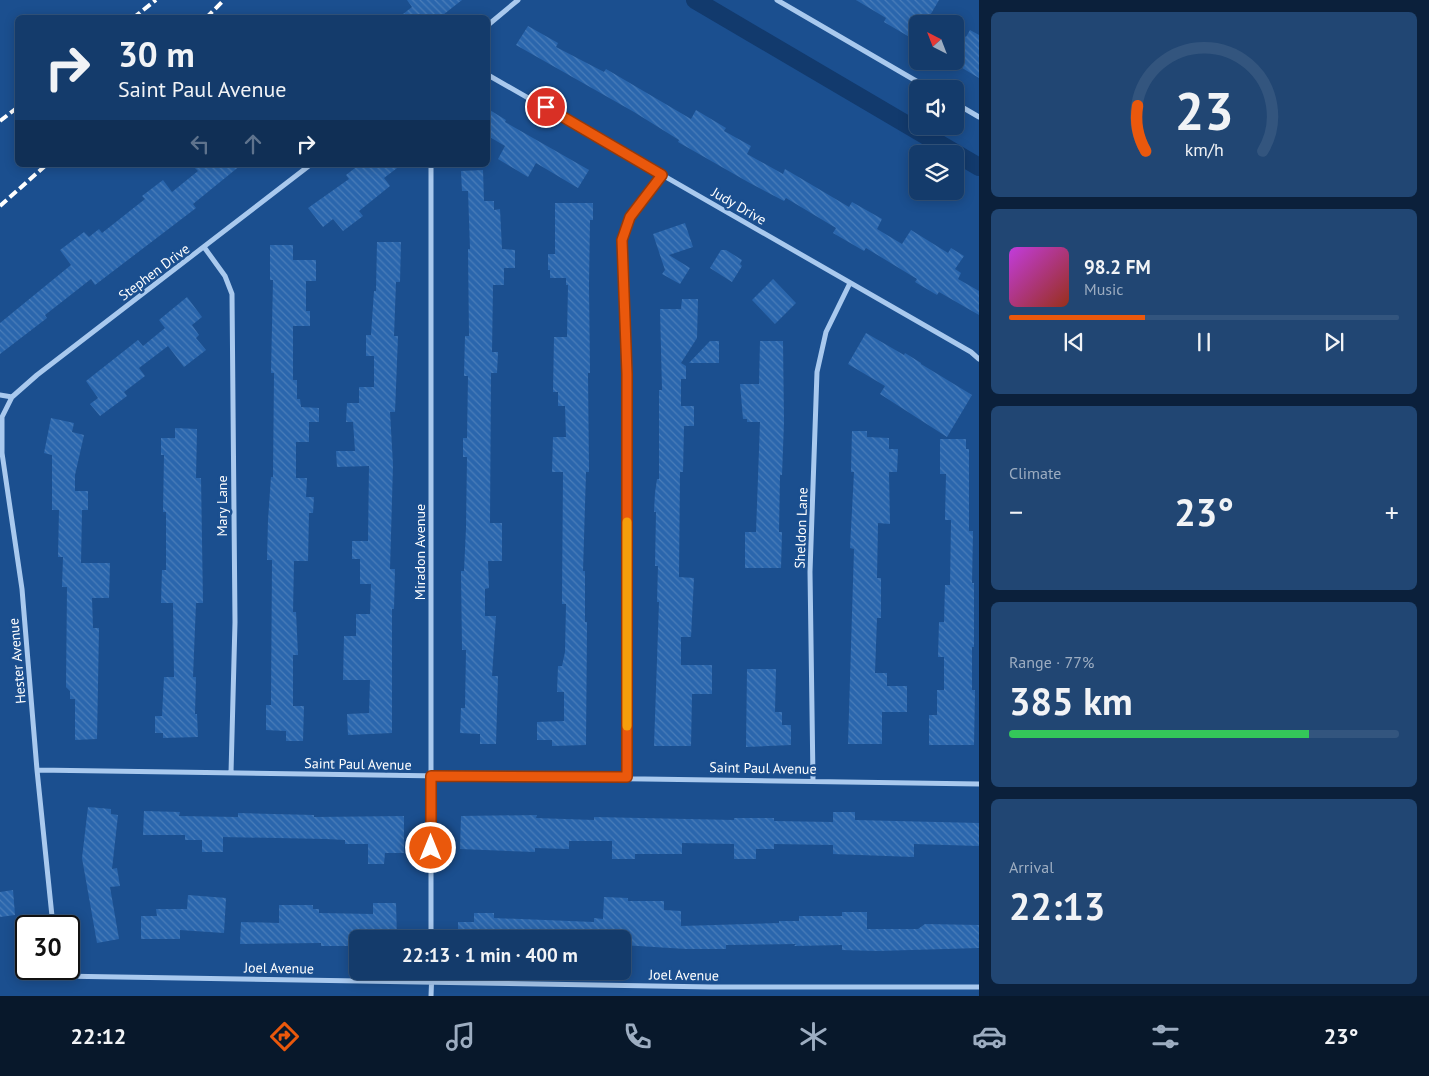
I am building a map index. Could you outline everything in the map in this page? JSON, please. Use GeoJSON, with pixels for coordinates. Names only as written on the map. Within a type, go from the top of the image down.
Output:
{"type":"FeatureCollection","features":[{"type":"Feature","properties":{"kind":"street"},"geometry":{"type":"LineString","coordinates":[[490,23],[518,0]]}},
{"type":"Feature","properties":{"kind":"street"},"geometry":{"type":"LineString","coordinates":[[777,0],[915,80]]}},
{"type":"Feature","properties":{"kind":"street","name":"Judy Drive"},"geometry":{"type":"LineString","coordinates":[[490,76],[971,352],[979,359]]}},
{"type":"Feature","properties":{"kind":"street"},"geometry":{"type":"LineString","coordinates":[[964,108],[979,117]]}},
{"type":"Feature","properties":{"kind":"street","name":"Stephen Drive"},"geometry":{"type":"LineString","coordinates":[[12,397],[37,374],[307,167]]}},
{"type":"Feature","properties":{"kind":"street","name":"Miradon Avenue"},"geometry":{"type":"LineString","coordinates":[[431,167],[432,930]]}},
{"type":"Feature","properties":{"kind":"street"},"geometry":{"type":"LineString","coordinates":[[627,777],[627,374],[622,240],[630,217],[662,175]]}},
{"type":"Feature","properties":{"kind":"street","name":"Mary Lane"},"geometry":{"type":"LineString","coordinates":[[204,247],[225,276],[232,294],[235,622],[231,773]]}},
{"type":"Feature","properties":{"kind":"street","name":"Sheldon Lane"},"geometry":{"type":"LineString","coordinates":[[813,780],[810,572],[817,372],[826,332],[850,283]]}},
{"type":"Feature","properties":{"kind":"street"},"geometry":{"type":"LineString","coordinates":[[0,395],[12,397]]}},
{"type":"Feature","properties":{"kind":"street","name":"Hester Avenue"},"geometry":{"type":"LineString","coordinates":[[12,397],[2,417],[2,453],[22,589],[37,770],[52,915]]}},
{"type":"Feature","properties":{"kind":"street","name":"Saint Paul Avenue"},"geometry":{"type":"LineString","coordinates":[[37,770],[627,777],[979,784]]}},
{"type":"Feature","properties":{"kind":"street","name":"Joel Avenue"},"geometry":{"type":"LineString","coordinates":[[80,976],[712,987],[979,987]]}},
{"type":"Feature","properties":{"kind":"street"},"geometry":{"type":"LineString","coordinates":[[431,996],[432,981]]}},
{"type":"Feature","properties":{"kind":"building"},"geometry":{"type":"Polygon","coordinates":[[[407,0],[462,0],[443,15],[402,15],[412,7],[407,0]]]}},
{"type":"Feature","properties":{"kind":"building"},"geometry":{"type":"Polygon","coordinates":[[[856,0],[939,0],[930,15],[909,15],[909,37],[884,22],[886,18],[856,0]]]}},
{"type":"Feature","properties":{"kind":"building"},"geometry":{"type":"Polygon","coordinates":[[[528,26],[558,43],[556,47],[604,72],[606,69],[691,119],[696,110],[726,128],[724,131],[751,146],[747,154],[783,174],[785,169],[849,207],[852,202],[882,219],[877,229],[902,244],[911,230],[948,253],[951,248],[964,256],[955,269],[961,273],[958,279],[979,291],[979,315],[939,292],[937,295],[915,282],[917,279],[866,248],[864,251],[833,233],[836,228],[786,198],[784,201],[748,182],[678,142],[679,140],[634,112],[516,45],[528,26]]]}},
{"type":"Feature","properties":{"kind":"building"},"geometry":{"type":"Polygon","coordinates":[[[970,30],[979,35],[979,78],[964,69],[964,36],[966,37],[970,30]]]}},
{"type":"Feature","properties":{"kind":"building"},"geometry":{"type":"Polygon","coordinates":[[[490,110],[506,120],[505,122],[589,170],[578,188],[536,163],[528,177],[498,159],[505,146],[490,137],[490,110]]]}},
{"type":"Feature","properties":{"kind":"building"},"geometry":{"type":"Polygon","coordinates":[[[194,167],[239,167],[193,204],[196,208],[95,285],[91,279],[45,315],[47,318],[0,354],[0,323],[71,265],[60,250],[84,232],[89,237],[99,229],[102,233],[145,199],[142,196],[163,180],[172,192],[198,171],[194,167]]]}},
{"type":"Feature","properties":{"kind":"building"},"geometry":{"type":"Polygon","coordinates":[[[356,167],[398,167],[384,178],[390,186],[359,211],[363,216],[343,231],[333,219],[323,227],[308,208],[349,179],[346,175],[356,167]]]}},
{"type":"Feature","properties":{"kind":"building"},"geometry":{"type":"Polygon","coordinates":[[[483,170],[484,201],[494,201],[494,210],[500,209],[502,249],[515,250],[515,268],[504,268],[504,285],[493,285],[492,352],[498,352],[497,373],[491,373],[490,523],[502,523],[502,561],[488,561],[489,588],[485,589],[485,616],[496,616],[492,676],[498,676],[496,744],[480,744],[480,734],[460,733],[461,708],[465,708],[466,650],[462,650],[461,571],[464,571],[466,528],[467,457],[463,457],[463,438],[467,438],[468,376],[464,376],[465,336],[469,336],[468,249],[470,249],[468,191],[462,191],[461,171],[483,170]]]}},
{"type":"Feature","properties":{"kind":"building"},"geometry":{"type":"Polygon","coordinates":[[[555,203],[593,203],[593,220],[590,220],[589,472],[586,472],[583,571],[585,571],[585,622],[587,622],[586,745],[552,746],[552,740],[537,740],[537,722],[564,721],[564,692],[557,692],[558,666],[562,666],[565,652],[566,604],[562,604],[563,472],[552,472],[553,437],[566,437],[565,406],[558,406],[558,392],[553,392],[554,337],[567,337],[568,285],[566,285],[566,278],[550,278],[550,270],[548,270],[548,254],[555,254],[555,203]]]}},
{"type":"Feature","properties":{"kind":"building"},"geometry":{"type":"Polygon","coordinates":[[[685,223],[693,247],[669,255],[690,268],[680,284],[662,274],[665,270],[653,234],[685,223]]]}},
{"type":"Feature","properties":{"kind":"building"},"geometry":{"type":"Polygon","coordinates":[[[377,242],[401,242],[400,282],[396,282],[394,336],[398,336],[395,412],[390,412],[393,465],[390,569],[395,569],[394,609],[392,609],[392,733],[348,735],[347,714],[369,713],[370,680],[343,680],[344,636],[356,636],[356,614],[370,614],[371,584],[360,584],[360,559],[352,559],[352,541],[368,541],[369,466],[337,467],[336,451],[355,451],[353,422],[346,422],[347,403],[359,403],[359,387],[374,387],[374,356],[366,356],[366,335],[371,335],[374,291],[376,291],[377,242]]]}},
{"type":"Feature","properties":{"kind":"building"},"geometry":{"type":"Polygon","coordinates":[[[270,245],[293,245],[293,260],[316,260],[316,281],[306,281],[306,311],[310,311],[310,326],[293,326],[293,380],[297,380],[297,399],[300,399],[301,407],[319,408],[319,422],[309,422],[309,442],[296,442],[296,478],[307,478],[306,497],[314,497],[313,513],[309,513],[308,561],[294,561],[293,612],[296,612],[298,655],[293,655],[293,706],[304,706],[303,741],[286,741],[286,731],[266,730],[266,705],[271,705],[272,560],[267,560],[271,477],[273,477],[274,373],[271,373],[273,280],[270,280],[270,245]]]}},
{"type":"Feature","properties":{"kind":"building"},"geometry":{"type":"Polygon","coordinates":[[[721,250],[726,250],[742,260],[740,264],[742,266],[732,282],[710,268],[721,250]]]}},
{"type":"Feature","properties":{"kind":"building"},"geometry":{"type":"Polygon","coordinates":[[[773,279],[796,303],[775,324],[752,300],[773,279]]]}},
{"type":"Feature","properties":{"kind":"building"},"geometry":{"type":"Polygon","coordinates":[[[187,297],[202,317],[192,325],[199,335],[196,338],[206,350],[184,367],[168,346],[139,368],[145,376],[124,392],[127,396],[100,416],[90,404],[98,398],[86,381],[138,340],[143,346],[165,328],[159,320],[187,297]]]}},
{"type":"Feature","properties":{"kind":"building"},"geometry":{"type":"Polygon","coordinates":[[[682,299],[698,299],[697,338],[681,363],[686,366],[686,379],[681,379],[681,406],[694,406],[694,426],[684,426],[683,472],[680,472],[679,577],[694,578],[691,637],[681,637],[681,665],[712,665],[712,694],[692,694],[691,746],[654,746],[659,602],[657,602],[658,566],[655,566],[656,512],[654,512],[657,479],[659,479],[659,390],[662,390],[660,309],[681,309],[682,299]]]}},
{"type":"Feature","properties":{"kind":"building"},"geometry":{"type":"Polygon","coordinates":[[[866,333],[904,355],[905,353],[972,395],[947,437],[880,394],[885,386],[848,364],[866,333]]]}},
{"type":"Feature","properties":{"kind":"building"},"geometry":{"type":"Polygon","coordinates":[[[710,341],[719,341],[719,363],[689,363],[710,341]]]}},
{"type":"Feature","properties":{"kind":"building"},"geometry":{"type":"Polygon","coordinates":[[[760,341],[783,341],[784,422],[782,475],[780,475],[779,532],[782,532],[781,568],[745,568],[745,532],[756,532],[760,422],[747,422],[747,419],[743,419],[740,384],[759,384],[760,341]]]}},
{"type":"Feature","properties":{"kind":"building"},"geometry":{"type":"Polygon","coordinates":[[[51,418],[74,423],[72,432],[84,435],[75,475],[75,491],[88,491],[88,510],[82,510],[81,563],[110,563],[109,598],[92,598],[93,628],[99,628],[97,739],[75,740],[75,699],[70,699],[70,691],[66,687],[67,587],[62,587],[63,557],[58,557],[59,510],[52,510],[52,455],[44,453],[51,418]]]}},
{"type":"Feature","properties":{"kind":"building"},"geometry":{"type":"Polygon","coordinates":[[[175,428],[197,429],[196,478],[201,478],[203,603],[196,603],[193,677],[196,677],[195,714],[197,714],[198,737],[163,738],[163,733],[155,733],[155,716],[162,716],[164,677],[174,677],[173,603],[161,603],[162,570],[166,570],[166,512],[163,512],[164,455],[161,455],[161,438],[175,438],[175,428]]]}},
{"type":"Feature","properties":{"kind":"building"},"geometry":{"type":"Polygon","coordinates":[[[852,431],[867,431],[867,437],[889,438],[889,449],[898,449],[897,472],[889,472],[890,524],[878,523],[877,578],[881,578],[881,618],[877,618],[875,673],[887,673],[887,686],[907,686],[907,712],[882,712],[882,744],[848,744],[854,549],[850,548],[854,472],[851,472],[852,431]]]}},
{"type":"Feature","properties":{"kind":"building"},"geometry":{"type":"Polygon","coordinates":[[[940,439],[966,439],[966,449],[969,449],[969,531],[973,531],[972,583],[974,583],[972,690],[975,690],[974,745],[929,745],[929,715],[937,715],[937,690],[944,690],[944,657],[938,657],[939,622],[944,622],[945,585],[950,585],[951,520],[945,520],[946,474],[940,474],[940,439]]]}},
{"type":"Feature","properties":{"kind":"building"},"geometry":{"type":"Polygon","coordinates":[[[747,669],[776,669],[775,712],[782,712],[782,725],[791,725],[791,745],[746,747],[747,669]]]}},
{"type":"Feature","properties":{"kind":"building"},"geometry":{"type":"Polygon","coordinates":[[[88,807],[111,809],[111,814],[118,815],[112,869],[117,868],[120,886],[110,887],[119,939],[97,943],[82,858],[88,807]]]}},
{"type":"Feature","properties":{"kind":"building"},"geometry":{"type":"Polygon","coordinates":[[[144,811],[180,812],[179,816],[238,817],[238,813],[314,815],[314,817],[404,816],[404,853],[385,853],[384,864],[368,864],[368,844],[345,844],[345,840],[326,839],[223,837],[223,852],[202,852],[202,840],[185,840],[185,835],[143,835],[144,811]]]}},
{"type":"Feature","properties":{"kind":"building"},"geometry":{"type":"Polygon","coordinates":[[[833,812],[855,812],[855,820],[979,823],[979,846],[914,844],[914,857],[833,854],[833,845],[774,844],[774,849],[756,849],[756,859],[734,859],[734,844],[682,843],[682,854],[635,854],[635,859],[612,859],[612,841],[569,841],[569,849],[535,848],[535,852],[460,849],[461,816],[537,815],[536,818],[594,820],[594,817],[734,820],[734,818],[774,818],[774,821],[833,822],[833,812]]]}},
{"type":"Feature","properties":{"kind":"building"},"geometry":{"type":"Polygon","coordinates":[[[13,890],[15,915],[0,917],[0,892],[13,890]]]}},
{"type":"Feature","properties":{"kind":"building"},"geometry":{"type":"Polygon","coordinates":[[[188,895],[226,898],[224,933],[180,930],[180,939],[141,939],[141,916],[157,916],[156,909],[187,909],[188,895]]]}},
{"type":"Feature","properties":{"kind":"building"},"geometry":{"type":"Polygon","coordinates":[[[604,897],[628,898],[628,901],[664,901],[664,910],[681,911],[681,926],[779,923],[779,921],[799,921],[799,916],[842,916],[842,912],[867,912],[867,929],[918,929],[925,924],[979,925],[979,948],[877,951],[842,950],[842,945],[794,946],[796,944],[726,945],[726,949],[686,949],[631,946],[631,930],[458,930],[458,922],[474,922],[474,913],[494,913],[494,918],[594,922],[594,918],[603,919],[604,897]]]}},
{"type":"Feature","properties":{"kind":"building"},"geometry":{"type":"Polygon","coordinates":[[[373,903],[396,903],[397,930],[349,930],[349,946],[321,946],[321,943],[240,944],[241,922],[279,923],[279,905],[313,905],[313,909],[319,909],[319,913],[373,914],[373,903]]]}},
{"type":"Feature","properties":{"kind":"waterway"},"geometry":{"type":"LineString","coordinates":[[695,0],[979,167]]}},
{"type":"Feature","properties":{"kind":"railway"},"geometry":{"type":"LineString","coordinates":[[137,15],[156,0]]}},
{"type":"Feature","properties":{"kind":"railway"},"geometry":{"type":"LineString","coordinates":[[209,15],[224,0]]}},
{"type":"Feature","properties":{"kind":"railway"},"geometry":{"type":"LineString","coordinates":[[0,121],[15,109]]}},
{"type":"Feature","properties":{"kind":"railway"},"geometry":{"type":"LineString","coordinates":[[0,206],[44,167]]}},
{"type":"Feature","properties":{"kind":"slow traffic"},"geometry":{"type":"LineString","coordinates":[[627,522],[627,726]]}},
{"type":"Feature","properties":{"kind":"route"},"geometry":{"type":"LineString","coordinates":[[431,848],[431,776],[627,777],[627,374],[622,240],[630,217],[662,175],[546,107]]}}]}
